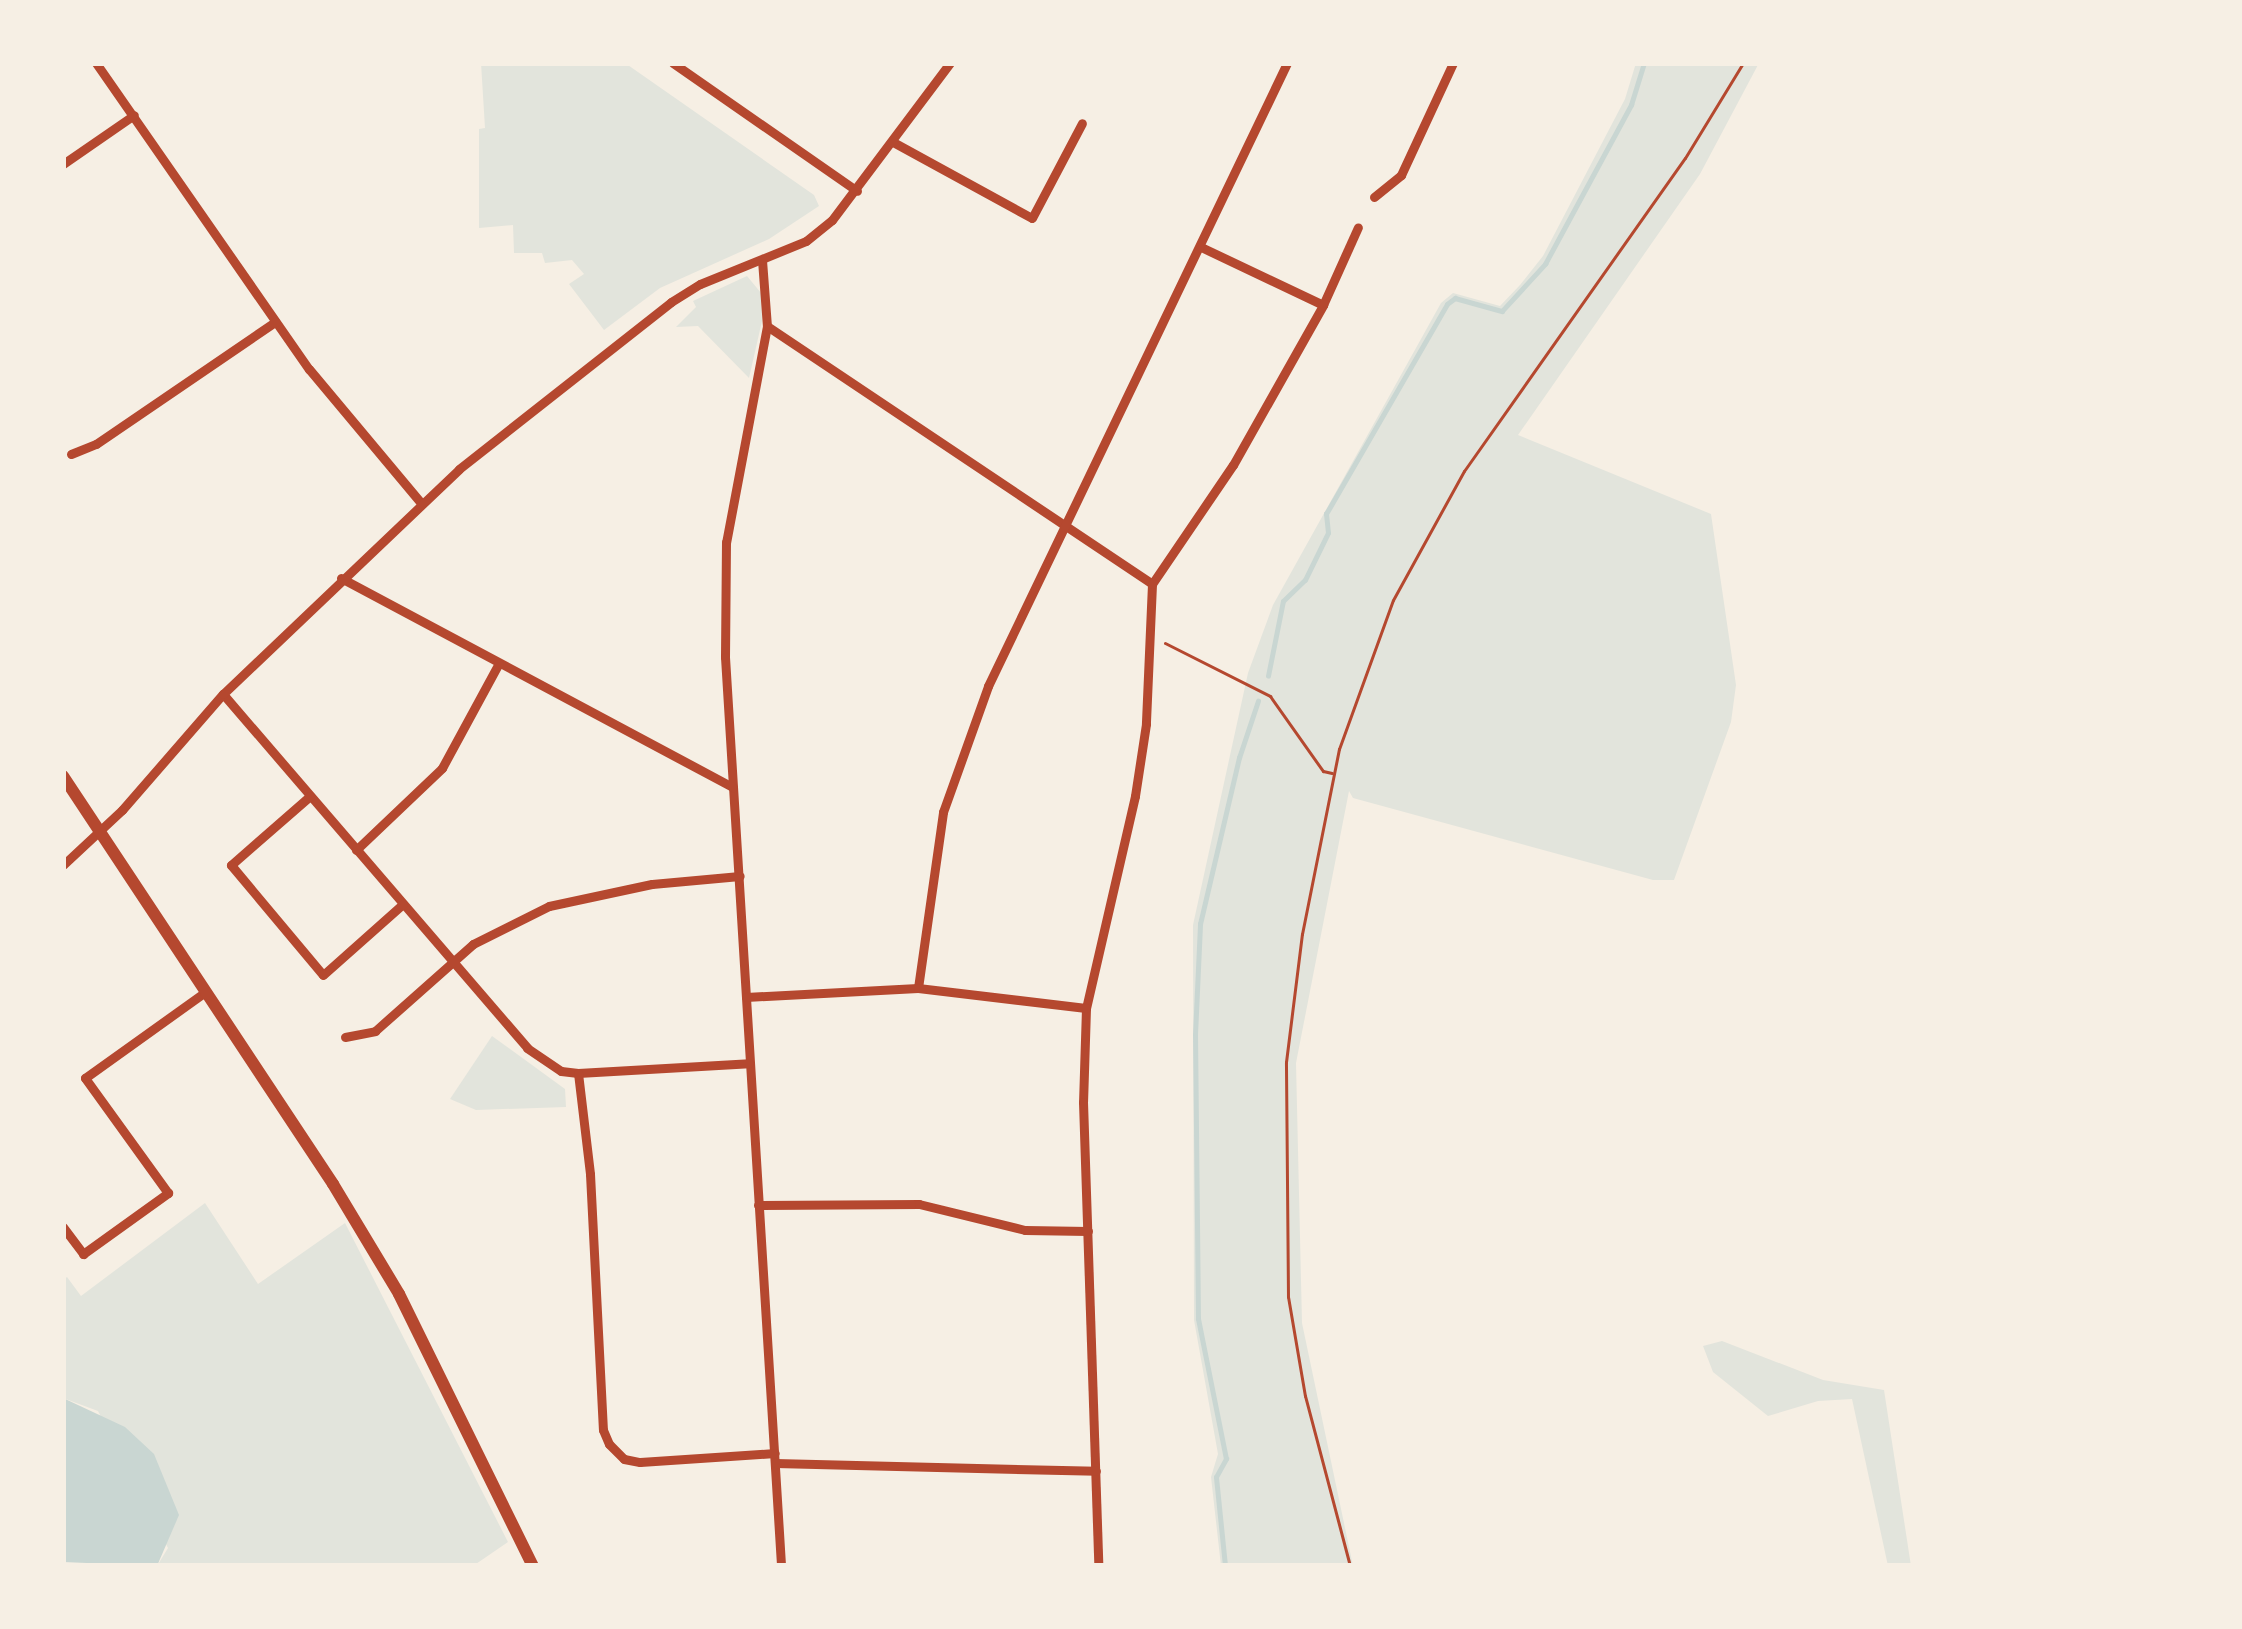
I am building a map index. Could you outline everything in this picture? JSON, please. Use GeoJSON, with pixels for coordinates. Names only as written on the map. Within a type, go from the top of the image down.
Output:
{"type":"FeatureCollection","features":[{"type":"Feature","properties":{"kind":"street"},"geometry":{"type":"LineString","coordinates":[[96,63],[275,322],[422,503]]}},
{"type":"Feature","properties":{"kind":"street"},"geometry":{"type":"LineString","coordinates":[[673,63],[857,191]]}},
{"type":"Feature","properties":{"kind":"street"},"geometry":{"type":"LineString","coordinates":[[692,77],[702,63]]}},
{"type":"Feature","properties":{"kind":"street"},"geometry":{"type":"LineString","coordinates":[[63,865],[101,831],[223,694],[341,578],[518,419],[669,304],[724,273],[806,241],[857,191],[950,63]]}},
{"type":"Feature","properties":{"kind":"street"},"geometry":{"type":"LineString","coordinates":[[918,988],[933,859],[959,760],[988,686],[1288,63]]}},
{"type":"Feature","properties":{"kind":"street"},"geometry":{"type":"LineString","coordinates":[[1374,197],[1401,176],[1453,63]]}},
{"type":"Feature","properties":{"kind":"street"},"geometry":{"type":"LineString","coordinates":[[63,164],[134,115]]}},
{"type":"Feature","properties":{"kind":"street"},"geometry":{"type":"LineString","coordinates":[[893,142],[1032,218],[1082,123]]}},
{"type":"Feature","properties":{"kind":"street"},"geometry":{"type":"LineString","coordinates":[[1098,1566],[1083,1102],[1087,1008],[1135,796],[1151,642],[1152,584],[1233,465],[1323,304],[1358,226]]}},
{"type":"Feature","properties":{"kind":"street"},"geometry":{"type":"LineString","coordinates":[[1201,248],[1323,304]]}},
{"type":"Feature","properties":{"kind":"street"},"geometry":{"type":"LineString","coordinates":[[762,260],[767,326],[726,542],[725,657],[781,1566]]}},
{"type":"Feature","properties":{"kind":"street"},"geometry":{"type":"LineString","coordinates":[[71,454],[96,444],[275,322]]}},
{"type":"Feature","properties":{"kind":"street"},"geometry":{"type":"LineString","coordinates":[[767,326],[1152,584]]}},
{"type":"Feature","properties":{"kind":"street"},"geometry":{"type":"LineString","coordinates":[[341,578],[733,787]]}},
{"type":"Feature","properties":{"kind":"street"},"geometry":{"type":"LineString","coordinates":[[356,850],[442,768],[499,663]]}},
{"type":"Feature","properties":{"kind":"street"},"geometry":{"type":"LineString","coordinates":[[223,694],[526,1048],[561,1071],[578,1073],[749,1063]]}},
{"type":"Feature","properties":{"kind":"street"},"geometry":{"type":"LineString","coordinates":[[63,776],[333,1184],[399,1294],[533,1566]]}},
{"type":"Feature","properties":{"kind":"street"},"geometry":{"type":"LineString","coordinates":[[310,796],[231,865],[323,975],[404,904]]}},
{"type":"Feature","properties":{"kind":"street"},"geometry":{"type":"LineString","coordinates":[[345,1037],[375,1031],[452,960],[506,924],[595,893],[740,877]]}},
{"type":"Feature","properties":{"kind":"street"},"geometry":{"type":"LineString","coordinates":[[746,997],[918,988],[1087,1008]]}},
{"type":"Feature","properties":{"kind":"street"},"geometry":{"type":"LineString","coordinates":[[63,1227],[82,1254],[168,1193],[85,1078],[205,992]]}},
{"type":"Feature","properties":{"kind":"street"},"geometry":{"type":"LineString","coordinates":[[578,1073],[590,1174],[603,1430],[624,1459],[775,1458],[1096,1471]]}},
{"type":"Feature","properties":{"kind":"street"},"geometry":{"type":"LineString","coordinates":[[758,1205],[920,1204],[1024,1230],[1088,1231]]}},
{"type":"Feature","properties":{"kind":"path"},"geometry":{"type":"LineString","coordinates":[[1350,1566],[1305,1396],[1288,1297],[1286,1062],[1302,934],[1334,774],[1393,601],[1464,471],[1685,158],[1742,63]]}},
{"type":"Feature","properties":{"kind":"path"},"geometry":{"type":"LineString","coordinates":[[1151,642],[1167,643],[1257,686],[1283,713],[1323,771],[1334,774]]}},
{"type":"Feature","properties":{"kind":"shaded area"},"geometry":{"type":"Polygon","coordinates":[[[481,63],[625,63],[814,195],[819,206],[769,239],[660,288],[604,330],[569,284],[584,274],[572,260],[545,263],[542,253],[514,253],[513,225],[479,228],[479,129],[485,128],[481,63]]]}},
{"type":"Feature","properties":{"kind":"shaded area"},"geometry":{"type":"Polygon","coordinates":[[[1636,63],[1759,63],[1700,174],[1518,435],[1711,514],[1736,685],[1731,722],[1674,880],[1653,880],[1353,798],[1349,791],[1296,1063],[1302,1323],[1353,1566],[1221,1566],[1211,1477],[1218,1454],[1194,1320],[1193,925],[1248,673],[1273,605],[1441,303],[1453,293],[1500,306],[1520,285],[1543,256],[1625,99],[1636,63]]]}},
{"type":"Feature","properties":{"kind":"shaded area"},"geometry":{"type":"Polygon","coordinates":[[[747,276],[761,293],[762,321],[749,378],[698,326],[676,327],[696,307],[693,301],[747,276]]]}},
{"type":"Feature","properties":{"kind":"shaded area"},"geometry":{"type":"Polygon","coordinates":[[[492,1036],[565,1089],[566,1107],[476,1110],[450,1099],[492,1036]]]}},
{"type":"Feature","properties":{"kind":"shaded area"},"geometry":{"type":"Polygon","coordinates":[[[205,1203],[258,1284],[345,1223],[508,1542],[473,1566],[157,1566],[168,1548],[98,1411],[63,1398],[63,1280],[67,1277],[81,1296],[205,1203]]]}},
{"type":"Feature","properties":{"kind":"shaded area"},"geometry":{"type":"Polygon","coordinates":[[[1722,1341],[1823,1380],[1884,1390],[1911,1566],[1888,1566],[1852,1399],[1818,1401],[1768,1416],[1713,1372],[1703,1346],[1722,1341]]]}},
{"type":"Feature","properties":{"kind":"shaded area"},"geometry":{"type":"Polygon","coordinates":[[[63,1398],[125,1427],[154,1454],[179,1515],[157,1566],[63,1562],[63,1398]]]}},
{"type":"Feature","properties":{"kind":"waterway"},"geometry":{"type":"LineString","coordinates":[[1268,676],[1283,601],[1305,580],[1328,533],[1326,514],[1447,304],[1455,298],[1502,311],[1545,264],[1631,105],[1644,63]]}},
{"type":"Feature","properties":{"kind":"waterway"},"geometry":{"type":"LineString","coordinates":[[1225,1566],[1216,1477],[1226,1459],[1198,1319],[1195,1035],[1200,924],[1239,758],[1258,701]]}}]}
